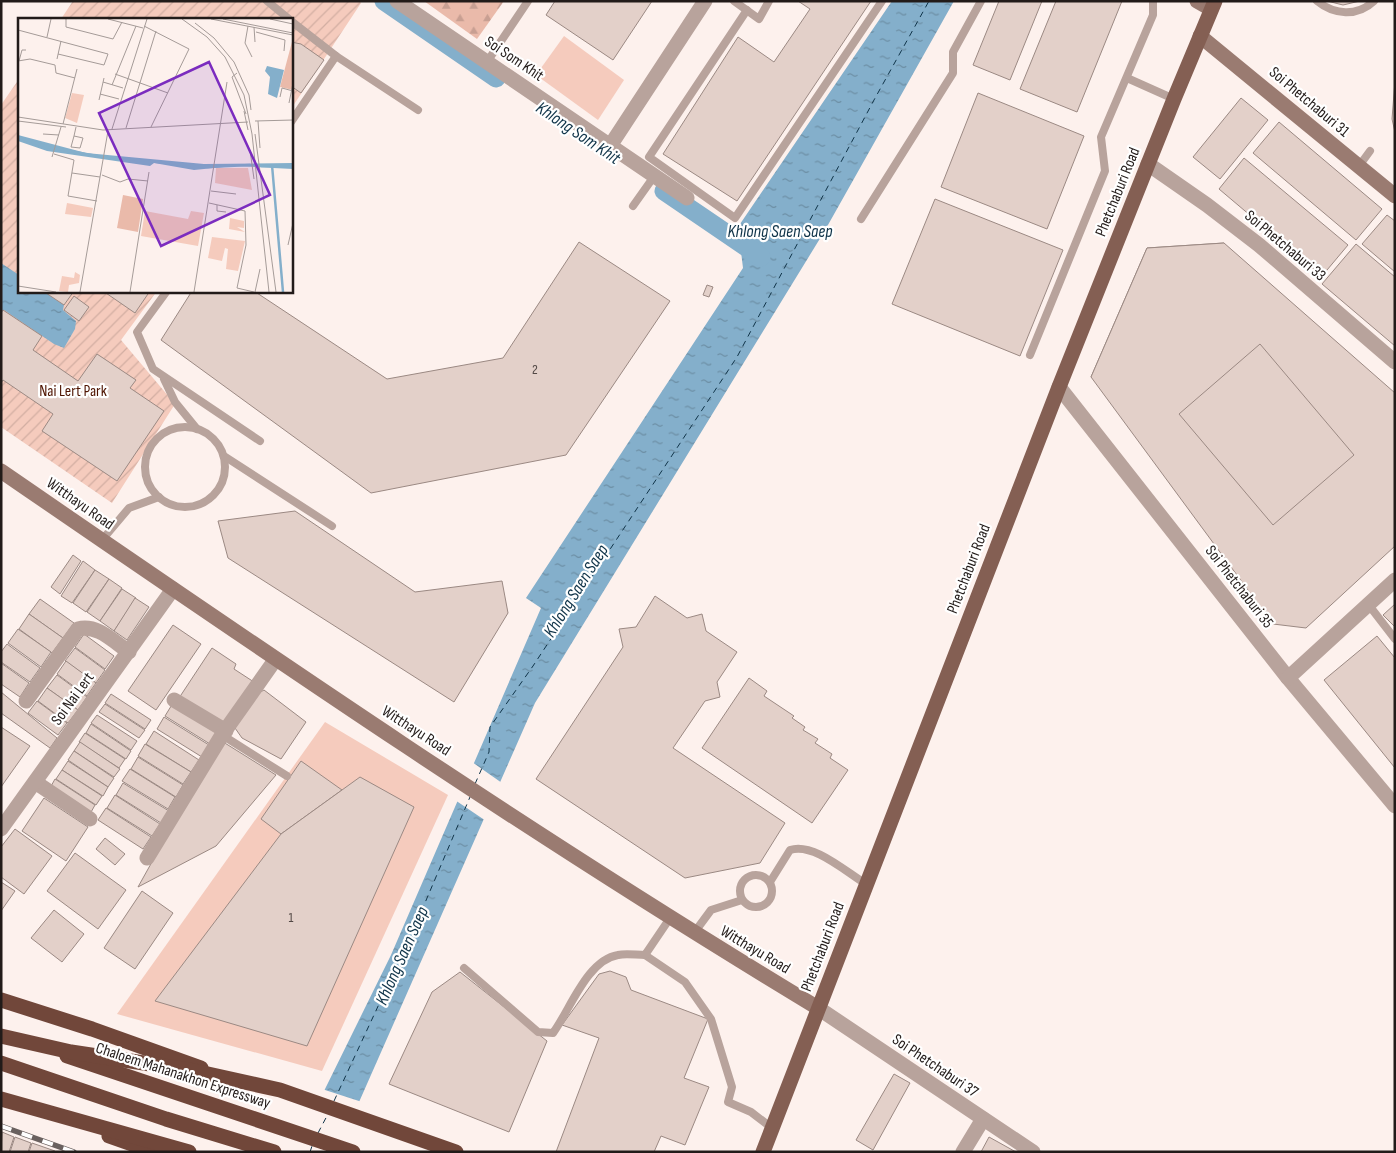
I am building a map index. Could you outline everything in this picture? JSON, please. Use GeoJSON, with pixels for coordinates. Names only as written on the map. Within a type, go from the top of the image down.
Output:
{"type":"FeatureCollection","features":[{"type":"Feature","properties":{"kind":"highway"},"geometry":{"type":"LineString","coordinates":[[1,1000],[92,1029],[430,1151]]}},
{"type":"Feature","properties":{"kind":"highway"},"geometry":{"type":"LineString","coordinates":[[1,1035],[71,1052],[190,1070],[280,1090],[456,1152]]}},
{"type":"Feature","properties":{"kind":"highway","name":"Chaloem Mahanakhon Expressway"},"geometry":{"type":"LineString","coordinates":[[1,1035],[353,1152]]}},
{"type":"Feature","properties":{"kind":"highway"},"geometry":{"type":"LineString","coordinates":[[1,1064],[166,1119],[274,1152]]}},
{"type":"Feature","properties":{"kind":"highway"},"geometry":{"type":"LineString","coordinates":[[1,1099],[155,1152]]}},
{"type":"Feature","properties":{"kind":"highway"},"geometry":{"type":"LineString","coordinates":[[1,1099],[189,1152]]}},
{"type":"Feature","properties":{"kind":"main road","name":"Phetchaburi Road"},"geometry":{"type":"LineString","coordinates":[[763,1152],[1058,387],[1213,5]]}},
{"type":"Feature","properties":{"kind":"street","name":"Soi Som Khit"},"geometry":{"type":"LineString","coordinates":[[397,1],[687,198]]}},
{"type":"Feature","properties":{"kind":"street"},"geometry":{"type":"LineString","coordinates":[[610,146],[705,1]]}},
{"type":"Feature","properties":{"kind":"street"},"geometry":{"type":"LineString","coordinates":[[1197,1],[1213,5]]}},
{"type":"Feature","properties":{"kind":"street","name":"Soi Phetchaburi 31"},"geometry":{"type":"LineString","coordinates":[[1200,36],[1395,196]]}},
{"type":"Feature","properties":{"kind":"street","name":"Soi Phetchaburi 33"},"geometry":{"type":"LineString","coordinates":[[1148,164],[1207,205],[1259,245],[1395,362]]}},
{"type":"Feature","properties":{"kind":"street","name":"Soi Phetchaburi 35"},"geometry":{"type":"LineString","coordinates":[[1058,387],[1288,678],[1395,806]]}},
{"type":"Feature","properties":{"kind":"street","name":"Witthayu Road"},"geometry":{"type":"LineString","coordinates":[[1,471],[275,660],[670,918],[818,1008]]}},
{"type":"Feature","properties":{"kind":"street"},"geometry":{"type":"LineString","coordinates":[[1288,678],[1395,580]]}},
{"type":"Feature","properties":{"kind":"street","name":"Soi Nai Lert"},"geometry":{"type":"LineString","coordinates":[[1,829],[173,590]]}},
{"type":"Feature","properties":{"kind":"street"},"geometry":{"type":"LineString","coordinates":[[26,702],[78,628],[86,626],[95,628],[128,652]]}},
{"type":"Feature","properties":{"kind":"street"},"geometry":{"type":"LineString","coordinates":[[147,858],[224,733],[275,660]]}},
{"type":"Feature","properties":{"kind":"street"},"geometry":{"type":"LineString","coordinates":[[174,700],[224,733]]}},
{"type":"Feature","properties":{"kind":"street"},"geometry":{"type":"LineString","coordinates":[[35,782],[90,820]]}},
{"type":"Feature","properties":{"kind":"street","name":"Soi Phetchaburi 37"},"geometry":{"type":"LineString","coordinates":[[818,1008],[1033,1152]]}},
{"type":"Feature","properties":{"kind":"street"},"geometry":{"type":"LineString","coordinates":[[963,1152],[983,1119]]}},
{"type":"Feature","properties":{"kind":"lane"},"geometry":{"type":"LineString","coordinates":[[267,1],[288,18]]}},
{"type":"Feature","properties":{"kind":"lane"},"geometry":{"type":"LineString","coordinates":[[487,62],[528,1]]}},
{"type":"Feature","properties":{"kind":"lane"},"geometry":{"type":"LineString","coordinates":[[734,1],[759,19],[770,1]]}},
{"type":"Feature","properties":{"kind":"lane"},"geometry":{"type":"LineString","coordinates":[[747,10],[650,157],[736,218],[882,1]]}},
{"type":"Feature","properties":{"kind":"lane"},"geometry":{"type":"LineString","coordinates":[[861,219],[952,73],[954,52],[981,1]]}},
{"type":"Feature","properties":{"kind":"lane"},"geometry":{"type":"LineString","coordinates":[[1030,355],[1104,171],[1101,137],[1153,15],[1154,1]]}},
{"type":"Feature","properties":{"kind":"lane"},"geometry":{"type":"LineString","coordinates":[[1317,1],[1336,12],[1348,12],[1362,10],[1374,1]]}},
{"type":"Feature","properties":{"kind":"lane"},"geometry":{"type":"LineString","coordinates":[[292,22],[336,56],[418,110]]}},
{"type":"Feature","properties":{"kind":"lane"},"geometry":{"type":"LineString","coordinates":[[292,121],[336,56]]}},
{"type":"Feature","properties":{"kind":"lane"},"geometry":{"type":"LineString","coordinates":[[1126,78],[1174,99]]}},
{"type":"Feature","properties":{"kind":"lane"},"geometry":{"type":"LineString","coordinates":[[1359,166],[1370,152]]}},
{"type":"Feature","properties":{"kind":"lane"},"geometry":{"type":"LineString","coordinates":[[633,206],[655,175]]}},
{"type":"Feature","properties":{"kind":"lane"},"geometry":{"type":"LineString","coordinates":[[166,292],[137,332],[153,369],[163,378],[260,442]]}},
{"type":"Feature","properties":{"kind":"lane"},"geometry":{"type":"LineString","coordinates":[[163,378],[175,402],[197,429],[212,437],[224,456],[332,526]]}},
{"type":"Feature","properties":{"kind":"lane"},"geometry":{"type":"LineString","coordinates":[[197,429],[177,428],[166,432],[156,440],[149,451],[146,475],[151,487],[159,497],[170,504],[184,507],[198,505],[210,498],[220,488],[225,475],[224,456]]}},
{"type":"Feature","properties":{"kind":"lane"},"geometry":{"type":"LineString","coordinates":[[102,540],[129,508],[159,497]]}},
{"type":"Feature","properties":{"kind":"lane"},"geometry":{"type":"LineString","coordinates":[[1368,604],[1395,639]]}},
{"type":"Feature","properties":{"kind":"lane"},"geometry":{"type":"LineString","coordinates":[[224,733],[287,776]]}},
{"type":"Feature","properties":{"kind":"lane"},"geometry":{"type":"LineString","coordinates":[[770,882],[761,875],[750,876],[741,883],[740,894],[742,900],[752,907],[765,905],[772,895],[770,882],[790,850],[802,847],[812,850],[866,884]]}},
{"type":"Feature","properties":{"kind":"lane"},"geometry":{"type":"LineString","coordinates":[[694,933],[711,910],[742,900]]}},
{"type":"Feature","properties":{"kind":"lane"},"geometry":{"type":"LineString","coordinates":[[645,955],[670,918]]}},
{"type":"Feature","properties":{"kind":"lane"},"geometry":{"type":"LineString","coordinates":[[464,968],[538,1032],[546,1034],[553,1033],[591,970],[603,960],[618,955],[645,955],[685,982],[711,1019],[732,1087],[728,1102],[751,1112],[772,1128]]}},
{"type":"Feature","properties":{"kind":"green space"},"geometry":{"type":"Polygon","coordinates":[[[73,1],[359,1],[361,3],[292,107],[292,18],[62,18],[73,1]]]}},
{"type":"Feature","properties":{"kind":"green space"},"geometry":{"type":"Polygon","coordinates":[[[424,1],[504,1],[477,39],[424,1]]]}},
{"type":"Feature","properties":{"kind":"green space"},"geometry":{"type":"Polygon","coordinates":[[[564,36],[624,80],[598,120],[536,75],[564,36]]]}},
{"type":"Feature","properties":{"kind":"green space","name":"Nai Lert Park"},"geometry":{"type":"Polygon","coordinates":[[[18,80],[18,292],[156,292],[121,340],[175,404],[112,503],[1,427],[1,105],[18,80]]]}},
{"type":"Feature","properties":{"kind":"green space"},"geometry":{"type":"Polygon","coordinates":[[[325,722],[448,795],[322,1071],[117,1014],[325,722]]]}},
{"type":"Feature","properties":{"kind":"water","name":"Khlong Saen Saep"},"geometry":{"type":"Polygon","coordinates":[[[892,1],[954,1],[824,232],[535,703],[337,1152],[294,1152],[391,955],[541,608],[526,598],[743,268],[738,227],[892,1]]]}},
{"type":"Feature","properties":{"kind":"water"},"geometry":{"type":"Polygon","coordinates":[[[1,263],[18,274],[18,292],[44,292],[64,305],[63,310],[76,321],[75,329],[64,348],[54,344],[4,310],[1,313],[1,263]]]}},
{"type":"Feature","properties":{"kind":"pier"},"geometry":{"type":"Polygon","coordinates":[[[472,762],[502,783],[486,821],[455,800],[472,762]]]}},
{"type":"Feature","properties":{"kind":"pier"},"geometry":{"type":"Polygon","coordinates":[[[322,1089],[362,1102],[340,1152],[291,1152],[322,1089]]]}},
{"type":"Feature","properties":{"kind":"building"},"geometry":{"type":"Polygon","coordinates":[[[555,1],[652,1],[613,60],[546,15],[555,1]]]}},
{"type":"Feature","properties":{"kind":"building"},"geometry":{"type":"Polygon","coordinates":[[[798,1],[871,1],[737,201],[663,154],[738,37],[774,62],[810,9],[798,1]]]}},
{"type":"Feature","properties":{"kind":"building"},"geometry":{"type":"Polygon","coordinates":[[[999,1],[1042,1],[1010,80],[973,65],[999,1]]]}},
{"type":"Feature","properties":{"kind":"building"},"geometry":{"type":"Polygon","coordinates":[[[1056,1],[1122,1],[1077,112],[1020,89],[1056,1]]]}},
{"type":"Feature","properties":{"kind":"building"},"geometry":{"type":"Polygon","coordinates":[[[1327,1],[1360,1],[1343,5],[1327,1]]]}},
{"type":"Feature","properties":{"kind":"building"},"geometry":{"type":"Polygon","coordinates":[[[292,42],[301,44],[324,60],[301,93],[292,87],[292,42]]]}},
{"type":"Feature","properties":{"kind":"building"},"geometry":{"type":"Polygon","coordinates":[[[1395,81],[1395,132],[1392,119],[1395,81]]]}},
{"type":"Feature","properties":{"kind":"building"},"geometry":{"type":"Polygon","coordinates":[[[978,93],[1084,136],[1047,229],[941,187],[978,93]]]}},
{"type":"Feature","properties":{"kind":"building"},"geometry":{"type":"Polygon","coordinates":[[[1241,98],[1268,120],[1220,179],[1193,157],[1241,98]]]}},
{"type":"Feature","properties":{"kind":"building"},"geometry":{"type":"Polygon","coordinates":[[[1279,122],[1382,209],[1356,240],[1253,153],[1279,122]]]}},
{"type":"Feature","properties":{"kind":"building"},"geometry":{"type":"Polygon","coordinates":[[[1244,158],[1348,245],[1322,276],[1219,189],[1244,158]]]}},
{"type":"Feature","properties":{"kind":"building"},"geometry":{"type":"Polygon","coordinates":[[[935,199],[1063,250],[1020,356],[892,304],[935,199]]]}},
{"type":"Feature","properties":{"kind":"building"},"geometry":{"type":"Polygon","coordinates":[[[1387,215],[1395,221],[1395,272],[1362,244],[1387,215]]]}},
{"type":"Feature","properties":{"kind":"building"},"geometry":{"type":"Polygon","coordinates":[[[579,242],[670,301],[566,455],[371,493],[161,340],[191,292],[256,292],[387,379],[503,358],[579,242]]]}},
{"type":"Feature","properties":{"kind":"building"},"geometry":{"type":"Polygon","coordinates":[[[1224,243],[1231,347],[1224,373],[1153,420],[1091,377],[1147,248],[1224,243]]]}},
{"type":"Feature","properties":{"kind":"building"},"geometry":{"type":"Polygon","coordinates":[[[1224,243],[1395,393],[1395,546],[1306,628],[1273,624],[1091,377],[1147,248],[1224,243]]]}},
{"type":"Feature","properties":{"kind":"building"},"geometry":{"type":"Polygon","coordinates":[[[1356,244],[1395,277],[1395,346],[1322,284],[1356,244]]]}},
{"type":"Feature","properties":{"kind":"building"},"geometry":{"type":"Polygon","coordinates":[[[707,285],[713,287],[709,297],[703,295],[707,285]]]}},
{"type":"Feature","properties":{"kind":"building"},"geometry":{"type":"Polygon","coordinates":[[[44,292],[73,292],[64,305],[44,292]]]}},
{"type":"Feature","properties":{"kind":"building"},"geometry":{"type":"Polygon","coordinates":[[[104,292],[149,292],[135,313],[104,292]]]}},
{"type":"Feature","properties":{"kind":"building"},"geometry":{"type":"Polygon","coordinates":[[[74,296],[89,307],[79,321],[64,310],[74,296]]]}},
{"type":"Feature","properties":{"kind":"building"},"geometry":{"type":"Polygon","coordinates":[[[3,310],[42,336],[33,350],[78,381],[97,354],[136,380],[130,388],[164,411],[117,481],[42,431],[53,414],[3,380],[1,383],[1,313],[3,310]]]}},
{"type":"Feature","properties":{"kind":"building"},"geometry":{"type":"Polygon","coordinates":[[[1260,344],[1354,455],[1273,525],[1179,414],[1260,344]]]}},
{"type":"Feature","properties":{"kind":"building"},"geometry":{"type":"Polygon","coordinates":[[[295,511],[415,592],[502,581],[508,613],[454,702],[228,558],[218,521],[295,511]]]}},
{"type":"Feature","properties":{"kind":"building"},"geometry":{"type":"Polygon","coordinates":[[[73,555],[81,561],[60,594],[51,587],[73,555]]]}},
{"type":"Feature","properties":{"kind":"building"},"geometry":{"type":"Polygon","coordinates":[[[83,561],[95,570],[72,603],[61,596],[83,561]]]}},
{"type":"Feature","properties":{"kind":"building"},"geometry":{"type":"Polygon","coordinates":[[[95,570],[109,579],[86,612],[73,603],[95,570]]]}},
{"type":"Feature","properties":{"kind":"building"},"geometry":{"type":"Polygon","coordinates":[[[109,579],[122,588],[100,621],[87,612],[109,579]]]}},
{"type":"Feature","properties":{"kind":"building"},"geometry":{"type":"Polygon","coordinates":[[[122,589],[136,598],[114,631],[100,621],[122,589]]]}},
{"type":"Feature","properties":{"kind":"building"},"geometry":{"type":"Polygon","coordinates":[[[655,596],[687,618],[702,614],[706,631],[737,652],[717,682],[720,697],[705,701],[673,748],[785,823],[760,863],[685,878],[536,779],[623,647],[619,629],[636,627],[655,596]]]}},
{"type":"Feature","properties":{"kind":"building"},"geometry":{"type":"Polygon","coordinates":[[[135,598],[149,607],[127,640],[114,631],[135,598]]]}},
{"type":"Feature","properties":{"kind":"building"},"geometry":{"type":"Polygon","coordinates":[[[40,599],[74,623],[63,638],[29,614],[40,599]]]}},
{"type":"Feature","properties":{"kind":"building"},"geometry":{"type":"Polygon","coordinates":[[[1395,604],[1395,627],[1383,615],[1395,604]]]}},
{"type":"Feature","properties":{"kind":"building"},"geometry":{"type":"Polygon","coordinates":[[[29,614],[63,638],[52,653],[19,629],[29,614]]]}},
{"type":"Feature","properties":{"kind":"building"},"geometry":{"type":"Polygon","coordinates":[[[173,625],[201,644],[156,710],[128,691],[173,625]]]}},
{"type":"Feature","properties":{"kind":"building"},"geometry":{"type":"Polygon","coordinates":[[[18,629],[51,652],[41,667],[8,643],[18,629]]]}},
{"type":"Feature","properties":{"kind":"building"},"geometry":{"type":"Polygon","coordinates":[[[84,634],[114,656],[105,669],[75,647],[84,634]]]}},
{"type":"Feature","properties":{"kind":"building"},"geometry":{"type":"Polygon","coordinates":[[[1377,636],[1395,658],[1395,768],[1324,680],[1377,636]]]}},
{"type":"Feature","properties":{"kind":"building"},"geometry":{"type":"Polygon","coordinates":[[[7,644],[40,668],[30,682],[1,662],[1,652],[7,644]]]}},
{"type":"Feature","properties":{"kind":"building"},"geometry":{"type":"Polygon","coordinates":[[[75,648],[105,670],[96,683],[65,661],[75,648]]]}},
{"type":"Feature","properties":{"kind":"building"},"geometry":{"type":"Polygon","coordinates":[[[212,648],[236,664],[234,669],[257,684],[228,728],[179,698],[212,648]]]}},
{"type":"Feature","properties":{"kind":"building"},"geometry":{"type":"Polygon","coordinates":[[[66,661],[96,683],[87,696],[57,674],[66,661]]]}},
{"type":"Feature","properties":{"kind":"building"},"geometry":{"type":"Polygon","coordinates":[[[1,663],[29,683],[20,697],[1,684],[1,663]]]}},
{"type":"Feature","properties":{"kind":"building"},"geometry":{"type":"Polygon","coordinates":[[[57,675],[87,697],[78,710],[47,688],[57,675]]]}},
{"type":"Feature","properties":{"kind":"building"},"geometry":{"type":"Polygon","coordinates":[[[749,678],[767,691],[764,696],[794,716],[792,718],[805,727],[803,730],[818,739],[815,743],[832,754],[830,758],[848,770],[812,823],[702,748],[749,678]]]}},
{"type":"Feature","properties":{"kind":"building"},"geometry":{"type":"Polygon","coordinates":[[[47,688],[78,710],[68,723],[38,701],[47,688]]]}},
{"type":"Feature","properties":{"kind":"building"},"geometry":{"type":"Polygon","coordinates":[[[264,690],[306,722],[281,759],[242,738],[235,728],[255,695],[264,690]]]}},
{"type":"Feature","properties":{"kind":"building"},"geometry":{"type":"Polygon","coordinates":[[[1,692],[57,738],[50,748],[1,713],[1,692]]]}},
{"type":"Feature","properties":{"kind":"building"},"geometry":{"type":"Polygon","coordinates":[[[111,694],[151,720],[145,729],[105,703],[111,694]]]}},
{"type":"Feature","properties":{"kind":"building"},"geometry":{"type":"Polygon","coordinates":[[[37,701],[67,723],[58,735],[28,713],[37,701]]]}},
{"type":"Feature","properties":{"kind":"building"},"geometry":{"type":"Polygon","coordinates":[[[173,703],[218,732],[210,744],[165,716],[173,703]]]}},
{"type":"Feature","properties":{"kind":"building"},"geometry":{"type":"Polygon","coordinates":[[[105,704],[145,730],[139,738],[99,712],[105,704]]]}},
{"type":"Feature","properties":{"kind":"building"},"geometry":{"type":"Polygon","coordinates":[[[97,715],[137,741],[131,750],[91,723],[97,715]]]}},
{"type":"Feature","properties":{"kind":"building"},"geometry":{"type":"Polygon","coordinates":[[[164,717],[209,745],[202,757],[157,729],[164,717]]]}},
{"type":"Feature","properties":{"kind":"building"},"geometry":{"type":"Polygon","coordinates":[[[91,724],[131,751],[126,759],[86,733],[91,724]]]}},
{"type":"Feature","properties":{"kind":"building"},"geometry":{"type":"Polygon","coordinates":[[[1,727],[30,746],[1,787],[1,727]]]}},
{"type":"Feature","properties":{"kind":"building"},"geometry":{"type":"Polygon","coordinates":[[[154,731],[199,760],[191,772],[146,744],[154,731]]]}},
{"type":"Feature","properties":{"kind":"building"},"geometry":{"type":"Polygon","coordinates":[[[85,733],[125,759],[119,768],[79,742],[85,733]]]}},
{"type":"Feature","properties":{"kind":"building"},"geometry":{"type":"Polygon","coordinates":[[[220,740],[276,775],[216,846],[138,887],[220,740]]]}},
{"type":"Feature","properties":{"kind":"building"},"geometry":{"type":"Polygon","coordinates":[[[80,742],[120,769],[114,777],[74,751],[80,742]]]}},
{"type":"Feature","properties":{"kind":"building"},"geometry":{"type":"Polygon","coordinates":[[[145,744],[191,772],[183,784],[138,756],[145,744]]]}},
{"type":"Feature","properties":{"kind":"building"},"geometry":{"type":"Polygon","coordinates":[[[74,751],[114,778],[108,787],[68,760],[74,751]]]}},
{"type":"Feature","properties":{"kind":"building"},"geometry":{"type":"Polygon","coordinates":[[[138,757],[183,785],[176,797],[131,769],[138,757]]]}},
{"type":"Feature","properties":{"kind":"building"},"geometry":{"type":"Polygon","coordinates":[[[68,761],[108,787],[103,796],[62,770],[68,761]]]}},
{"type":"Feature","properties":{"kind":"building"},"geometry":{"type":"Polygon","coordinates":[[[301,761],[342,790],[281,834],[261,819],[301,761]]]}},
{"type":"Feature","properties":{"kind":"building"},"geometry":{"type":"Polygon","coordinates":[[[130,769],[175,797],[168,809],[122,781],[130,769]]]}},
{"type":"Feature","properties":{"kind":"building"},"geometry":{"type":"Polygon","coordinates":[[[62,770],[102,796],[96,805],[56,779],[62,770]]]}},
{"type":"Feature","properties":{"kind":"building"},"geometry":{"type":"Polygon","coordinates":[[[360,777],[414,807],[307,1046],[155,1001],[281,834],[360,777]]]}},
{"type":"Feature","properties":{"kind":"building"},"geometry":{"type":"Polygon","coordinates":[[[55,779],[95,805],[90,814],[50,788],[55,779]]]}},
{"type":"Feature","properties":{"kind":"building"},"geometry":{"type":"Polygon","coordinates":[[[123,783],[169,811],[161,823],[116,795],[123,783]]]}},
{"type":"Feature","properties":{"kind":"building"},"geometry":{"type":"Polygon","coordinates":[[[115,795],[160,824],[152,836],[107,808],[115,795]]]}},
{"type":"Feature","properties":{"kind":"building"},"geometry":{"type":"Polygon","coordinates":[[[44,798],[88,827],[66,861],[22,831],[44,798]]]}},
{"type":"Feature","properties":{"kind":"building"},"geometry":{"type":"Polygon","coordinates":[[[106,808],[151,837],[143,849],[98,820],[106,808]]]}},
{"type":"Feature","properties":{"kind":"building"},"geometry":{"type":"Polygon","coordinates":[[[15,829],[52,856],[24,894],[1,877],[1,847],[15,829]]]}},
{"type":"Feature","properties":{"kind":"building"},"geometry":{"type":"Polygon","coordinates":[[[105,838],[125,854],[115,865],[96,849],[105,838]]]}},
{"type":"Feature","properties":{"kind":"building"},"geometry":{"type":"Polygon","coordinates":[[[75,853],[126,890],[98,929],[47,891],[75,853]]]}},
{"type":"Feature","properties":{"kind":"building"},"geometry":{"type":"Polygon","coordinates":[[[1,882],[15,891],[1,911],[1,882]]]}},
{"type":"Feature","properties":{"kind":"building"},"geometry":{"type":"Polygon","coordinates":[[[142,891],[173,913],[135,969],[104,948],[142,891]]]}},
{"type":"Feature","properties":{"kind":"building"},"geometry":{"type":"Polygon","coordinates":[[[54,910],[84,934],[62,962],[31,938],[54,910]]]}},
{"type":"Feature","properties":{"kind":"building"},"geometry":{"type":"Polygon","coordinates":[[[610,971],[626,977],[631,990],[708,1019],[684,1078],[709,1087],[685,1145],[661,1136],[654,1152],[556,1152],[599,1038],[562,1025],[599,974],[610,971]]]}},
{"type":"Feature","properties":{"kind":"building"},"geometry":{"type":"Polygon","coordinates":[[[460,972],[547,1041],[509,1132],[389,1084],[432,992],[460,972]]]}},
{"type":"Feature","properties":{"kind":"building"},"geometry":{"type":"Polygon","coordinates":[[[894,1074],[910,1083],[873,1150],[856,1140],[894,1074]]]}},
{"type":"Feature","properties":{"kind":"building"},"geometry":{"type":"Polygon","coordinates":[[[2,1132],[14,1137],[9,1152],[1,1152],[2,1132]]]}},
{"type":"Feature","properties":{"kind":"building"},"geometry":{"type":"Polygon","coordinates":[[[15,1137],[31,1143],[28,1152],[10,1152],[15,1137]]]}},
{"type":"Feature","properties":{"kind":"building"},"geometry":{"type":"Polygon","coordinates":[[[989,1137],[1016,1152],[981,1152],[989,1137]]]}},
{"type":"Feature","properties":{"kind":"building"},"geometry":{"type":"Polygon","coordinates":[[[32,1143],[55,1151],[55,1152],[29,1152],[32,1143]]]}},
{"type":"Feature","properties":{"kind":"waterway","name":"Khlong Som Khit"},"geometry":{"type":"LineString","coordinates":[[384,1],[496,78]]}},
{"type":"Feature","properties":{"kind":"waterway","name":"Khlong Som Khit"},"geometry":{"type":"LineString","coordinates":[[664,191],[761,257]]}},
{"type":"Feature","properties":{"kind":"ferry route"},"geometry":{"type":"LineString","coordinates":[[475,784],[489,752],[490,727],[533,666],[737,357],[929,1]]}},
{"type":"Feature","properties":{"kind":"ferry route"},"geometry":{"type":"LineString","coordinates":[[334,1101],[413,931],[470,797]]}},
{"type":"Feature","properties":{"kind":"ferry route"},"geometry":{"type":"LineString","coordinates":[[318,1133],[328,1114]]}},
{"type":"Feature","properties":{"kind":"ferry route"},"geometry":{"type":"LineString","coordinates":[[310,1152],[312,1146]]}},
{"type":"Feature","properties":{"kind":"railway"},"geometry":{"type":"LineString","coordinates":[[1,1126],[74,1152]]}}]}
